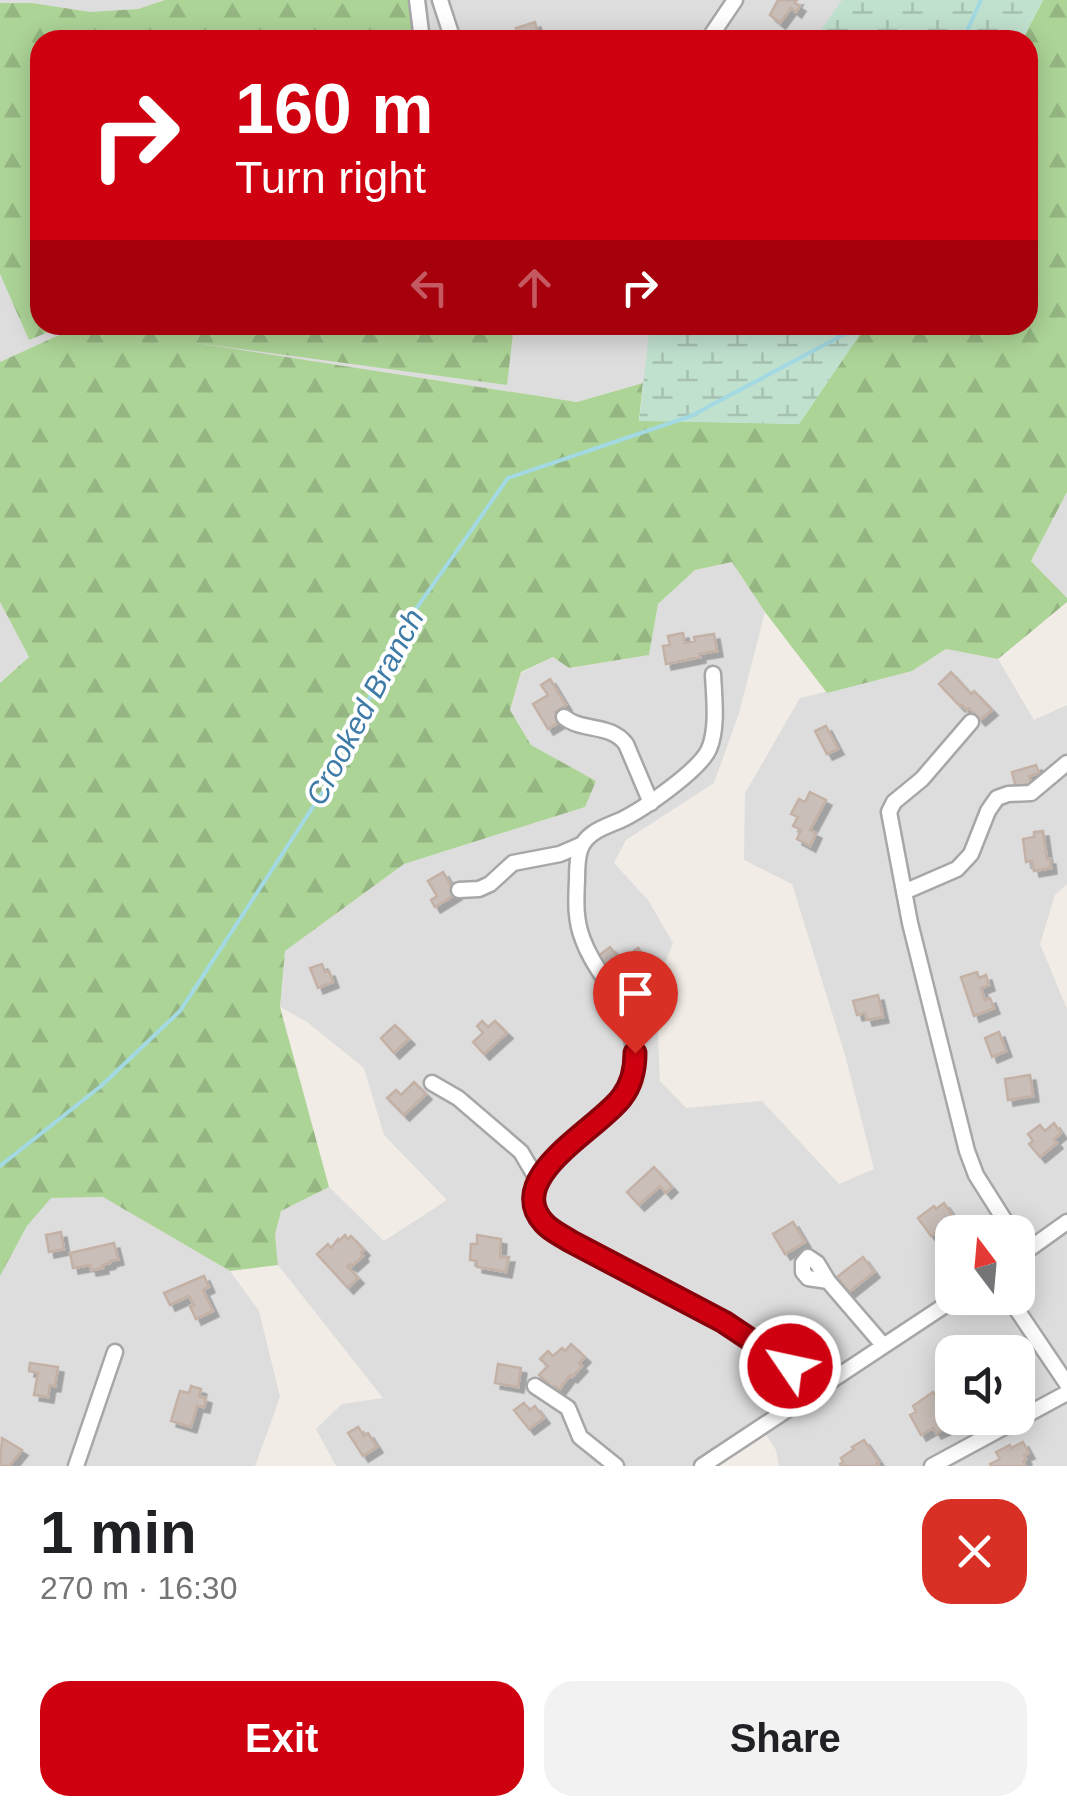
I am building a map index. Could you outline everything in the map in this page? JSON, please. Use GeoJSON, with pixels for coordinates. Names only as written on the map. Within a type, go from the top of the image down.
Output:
{"type":"FeatureCollection","features":[{"type":"Feature","properties":{"kind":"street"},"geometry":{"type":"LineString","coordinates":[[417,0],[421,30]]}},
{"type":"Feature","properties":{"kind":"street"},"geometry":{"type":"LineString","coordinates":[[440,0],[450,30]]}},
{"type":"Feature","properties":{"kind":"street"},"geometry":{"type":"LineString","coordinates":[[715,30],[735,0]]}},
{"type":"Feature","properties":{"kind":"street"},"geometry":{"type":"LineString","coordinates":[[459,890],[480,889],[490,884],[513,863],[560,854],[651,803],[707,754],[713,731],[712,674]]}},
{"type":"Feature","properties":{"kind":"street"},"geometry":{"type":"LineString","coordinates":[[564,717],[620,737],[651,803]]}},
{"type":"Feature","properties":{"kind":"street"},"geometry":{"type":"LineString","coordinates":[[971,722],[888,812],[910,923],[967,1152],[976,1175],[1001,1215]]}},
{"type":"Feature","properties":{"kind":"street"},"geometry":{"type":"LineString","coordinates":[[904,892],[957,869],[970,854],[997,798],[1031,793],[1067,762]]}},
{"type":"Feature","properties":{"kind":"street"},"geometry":{"type":"LineString","coordinates":[[582,844],[576,889],[578,925],[588,952],[628,1016],[635,1066],[632,1080],[617,1104],[560,1153],[538,1180],[535,1208],[546,1226],[724,1322],[820,1386]]}},
{"type":"Feature","properties":{"kind":"street"},"geometry":{"type":"LineString","coordinates":[[432,1084],[458,1098],[521,1152],[538,1180]]}},
{"type":"Feature","properties":{"kind":"street"},"geometry":{"type":"LineString","coordinates":[[1035,1241],[1067,1222]]}},
{"type":"Feature","properties":{"kind":"street"},"geometry":{"type":"LineString","coordinates":[[828,1281],[883,1345]]}},
{"type":"Feature","properties":{"kind":"street"},"geometry":{"type":"LineString","coordinates":[[702,1466],[935,1312]]}},
{"type":"Feature","properties":{"kind":"street"},"geometry":{"type":"LineString","coordinates":[[1020,1315],[1067,1384]]}},
{"type":"Feature","properties":{"kind":"street"},"geometry":{"type":"LineString","coordinates":[[76,1466],[115,1352]]}},
{"type":"Feature","properties":{"kind":"street"},"geometry":{"type":"LineString","coordinates":[[536,1386],[568,1408],[580,1436],[616,1466]]}},
{"type":"Feature","properties":{"kind":"street"},"geometry":{"type":"LineString","coordinates":[[932,1466],[1067,1393]]}},
{"type":"Feature","properties":{"kind":"shaded area"},"geometry":{"type":"Polygon","coordinates":[[[0,0],[942,0],[933,30],[30,30],[30,335],[60,335],[0,362],[0,0]]]}},
{"type":"Feature","properties":{"kind":"shaded area"},"geometry":{"type":"Polygon","coordinates":[[[139,335],[734,335],[726,359],[577,402],[139,335]]]}},
{"type":"Feature","properties":{"kind":"shaded area"},"geometry":{"type":"Polygon","coordinates":[[[1067,492],[1067,598],[1031,561],[1067,492]]]}},
{"type":"Feature","properties":{"kind":"shaded area"},"geometry":{"type":"Polygon","coordinates":[[[732,562],[765,612],[739,713],[714,783],[626,840],[614,863],[648,900],[673,943],[656,985],[660,1081],[686,1108],[762,1101],[839,1184],[874,1169],[845,1055],[792,884],[744,860],[745,793],[800,698],[912,671],[946,649],[998,659],[1034,720],[1067,705],[1067,884],[1055,895],[1040,944],[1067,1009],[1067,1466],[779,1466],[776,1450],[761,1427],[704,1466],[336,1466],[316,1429],[342,1404],[383,1398],[278,1265],[275,1235],[281,1211],[329,1187],[384,1241],[447,1200],[384,1135],[364,1068],[307,1022],[280,1007],[285,951],[404,864],[585,807],[595,781],[531,745],[510,710],[521,673],[553,657],[569,668],[649,655],[658,604],[695,570],[732,562]]]}},
{"type":"Feature","properties":{"kind":"shaded area"},"geometry":{"type":"Polygon","coordinates":[[[0,602],[29,657],[0,683],[0,602]]]}},
{"type":"Feature","properties":{"kind":"shaded area"},"geometry":{"type":"Polygon","coordinates":[[[103,1197],[230,1271],[259,1311],[280,1397],[255,1466],[0,1466],[0,1276],[27,1226],[50,1198],[103,1197]]]}},
{"type":"Feature","properties":{"kind":"green space"},"geometry":{"type":"Polygon","coordinates":[[[165,0],[409,0],[415,30],[30,30],[30,335],[41,335],[29,340],[0,274],[0,3],[32,3],[90,12],[138,9],[165,0]]]}},
{"type":"Feature","properties":{"kind":"green space"},"geometry":{"type":"Polygon","coordinates":[[[842,0],[1043,0],[1027,30],[821,30],[842,0]]]}},
{"type":"Feature","properties":{"kind":"green space"},"geometry":{"type":"Polygon","coordinates":[[[1043,0],[1067,0],[1067,492],[1031,561],[1067,602],[998,659],[946,649],[912,671],[827,693],[732,562],[695,570],[658,604],[649,655],[569,668],[553,657],[521,672],[510,710],[531,745],[596,781],[585,807],[404,864],[285,951],[280,1007],[329,1187],[281,1211],[275,1235],[278,1265],[230,1271],[103,1197],[51,1198],[27,1226],[0,1276],[0,683],[29,657],[0,602],[0,362],[59,335],[513,335],[507,385],[189,342],[577,402],[643,383],[639,420],[799,424],[859,335],[1038,335],[1038,30],[1027,30],[1043,0]]]}},
{"type":"Feature","properties":{"kind":"green space"},"geometry":{"type":"Polygon","coordinates":[[[649,335],[859,335],[799,424],[639,421],[649,335]]]}},
{"type":"Feature","properties":{"kind":"building"},"geometry":{"type":"Polygon","coordinates":[[[778,0],[797,0],[795,3],[800,6],[796,12],[791,8],[780,23],[770,15],[778,0]]]}},
{"type":"Feature","properties":{"kind":"building"},"geometry":{"type":"Polygon","coordinates":[[[535,22],[537,30],[517,30],[535,22]]]}},
{"type":"Feature","properties":{"kind":"building"},"geometry":{"type":"Polygon","coordinates":[[[683,633],[685,643],[695,641],[694,637],[714,634],[717,651],[666,664],[663,646],[670,645],[668,636],[683,633]]]}},
{"type":"Feature","properties":{"kind":"building"},"geometry":{"type":"Polygon","coordinates":[[[951,672],[992,710],[980,720],[939,684],[951,672]]]}},
{"type":"Feature","properties":{"kind":"building"},"geometry":{"type":"Polygon","coordinates":[[[550,679],[566,705],[555,712],[561,721],[548,729],[533,704],[548,695],[541,685],[550,679]]]}},
{"type":"Feature","properties":{"kind":"building"},"geometry":{"type":"Polygon","coordinates":[[[826,726],[838,749],[827,754],[815,731],[826,726]]]}},
{"type":"Feature","properties":{"kind":"building"},"geometry":{"type":"Polygon","coordinates":[[[1036,765],[1039,773],[1029,776],[1031,783],[1016,788],[1012,772],[1036,765]]]}},
{"type":"Feature","properties":{"kind":"building"},"geometry":{"type":"Polygon","coordinates":[[[810,792],[826,800],[810,830],[816,833],[810,846],[797,839],[801,830],[793,826],[798,817],[791,814],[799,799],[805,802],[810,792]]]}},
{"type":"Feature","properties":{"kind":"building"},"geometry":{"type":"Polygon","coordinates":[[[1043,831],[1051,868],[1034,871],[1032,861],[1026,862],[1023,839],[1043,831]]]}},
{"type":"Feature","properties":{"kind":"building"},"geometry":{"type":"Polygon","coordinates":[[[443,872],[456,894],[435,907],[431,900],[437,896],[428,881],[443,872]]]}},
{"type":"Feature","properties":{"kind":"building"},"geometry":{"type":"Polygon","coordinates":[[[610,947],[621,961],[638,948],[648,961],[619,984],[609,971],[614,968],[611,964],[606,968],[597,957],[610,947]]]}},
{"type":"Feature","properties":{"kind":"building"},"geometry":{"type":"Polygon","coordinates":[[[322,964],[333,982],[318,988],[310,968],[322,964]]]}},
{"type":"Feature","properties":{"kind":"building"},"geometry":{"type":"Polygon","coordinates":[[[977,972],[979,978],[986,975],[989,985],[981,988],[985,1000],[990,998],[994,1008],[974,1016],[961,977],[977,972]]]}},
{"type":"Feature","properties":{"kind":"building"},"geometry":{"type":"Polygon","coordinates":[[[878,995],[883,1017],[867,1020],[865,1013],[857,1015],[853,1001],[878,995]]]}},
{"type":"Feature","properties":{"kind":"building"},"geometry":{"type":"Polygon","coordinates":[[[482,1021],[488,1027],[495,1021],[507,1033],[484,1054],[473,1042],[483,1033],[477,1026],[482,1021]]]}},
{"type":"Feature","properties":{"kind":"building"},"geometry":{"type":"Polygon","coordinates":[[[395,1025],[409,1039],[394,1053],[381,1038],[395,1025]]]}},
{"type":"Feature","properties":{"kind":"building"},"geometry":{"type":"Polygon","coordinates":[[[999,1032],[1006,1051],[992,1057],[985,1038],[999,1032]]]}},
{"type":"Feature","properties":{"kind":"building"},"geometry":{"type":"Polygon","coordinates":[[[1030,1075],[1033,1096],[1008,1100],[1005,1079],[1030,1075]]]}},
{"type":"Feature","properties":{"kind":"building"},"geometry":{"type":"Polygon","coordinates":[[[414,1082],[426,1094],[404,1115],[387,1098],[396,1090],[401,1095],[414,1082]]]}},
{"type":"Feature","properties":{"kind":"building"},"geometry":{"type":"Polygon","coordinates":[[[1054,1123],[1061,1133],[1054,1139],[1057,1143],[1040,1157],[1029,1144],[1033,1141],[1028,1134],[1040,1125],[1045,1131],[1054,1123]]]}},
{"type":"Feature","properties":{"kind":"building"},"geometry":{"type":"Polygon","coordinates":[[[654,1167],[672,1187],[666,1193],[660,1186],[639,1205],[627,1192],[654,1167]]]}},
{"type":"Feature","properties":{"kind":"building"},"geometry":{"type":"Polygon","coordinates":[[[944,1203],[952,1215],[935,1215],[935,1233],[931,1236],[918,1218],[934,1206],[936,1209],[944,1203]]]}},
{"type":"Feature","properties":{"kind":"building"},"geometry":{"type":"Polygon","coordinates":[[[793,1222],[805,1242],[785,1254],[773,1234],[793,1222]]]}},
{"type":"Feature","properties":{"kind":"building"},"geometry":{"type":"Polygon","coordinates":[[[61,1232],[64,1249],[49,1252],[46,1235],[61,1232]]]}},
{"type":"Feature","properties":{"kind":"building"},"geometry":{"type":"Polygon","coordinates":[[[345,1235],[364,1250],[363,1256],[347,1266],[358,1278],[348,1288],[317,1254],[345,1235]]]}},
{"type":"Feature","properties":{"kind":"building"},"geometry":{"type":"Polygon","coordinates":[[[477,1235],[501,1239],[500,1257],[509,1257],[506,1272],[477,1267],[477,1261],[470,1260],[471,1244],[477,1244],[477,1235]]]}},
{"type":"Feature","properties":{"kind":"building"},"geometry":{"type":"Polygon","coordinates":[[[114,1243],[118,1259],[102,1265],[103,1268],[73,1268],[70,1253],[114,1243]]]}},
{"type":"Feature","properties":{"kind":"building"},"geometry":{"type":"Polygon","coordinates":[[[863,1257],[874,1272],[849,1292],[837,1277],[863,1257]]]}},
{"type":"Feature","properties":{"kind":"building"},"geometry":{"type":"Polygon","coordinates":[[[204,1276],[209,1287],[203,1290],[213,1311],[196,1319],[189,1296],[170,1305],[164,1293],[204,1276]]]}},
{"type":"Feature","properties":{"kind":"building"},"geometry":{"type":"Polygon","coordinates":[[[571,1344],[585,1357],[579,1363],[582,1366],[559,1390],[553,1388],[539,1375],[548,1366],[540,1359],[548,1351],[553,1356],[571,1344]]]}},
{"type":"Feature","properties":{"kind":"building"},"geometry":{"type":"Polygon","coordinates":[[[30,1363],[58,1367],[55,1386],[50,1385],[48,1397],[34,1395],[38,1373],[29,1371],[30,1363]]]}},
{"type":"Feature","properties":{"kind":"building"},"geometry":{"type":"Polygon","coordinates":[[[498,1364],[521,1368],[518,1387],[495,1383],[498,1364]]]}},
{"type":"Feature","properties":{"kind":"building"},"geometry":{"type":"Polygon","coordinates":[[[191,1386],[201,1389],[199,1396],[206,1398],[204,1407],[197,1406],[191,1427],[171,1421],[180,1391],[189,1393],[191,1386]]]}},
{"type":"Feature","properties":{"kind":"building"},"geometry":{"type":"Polygon","coordinates":[[[933,1392],[935,1431],[933,1428],[921,1435],[910,1415],[916,1412],[913,1406],[933,1392]]]}},
{"type":"Feature","properties":{"kind":"building"},"geometry":{"type":"Polygon","coordinates":[[[524,1403],[530,1410],[535,1406],[544,1418],[529,1429],[514,1410],[524,1403]]]}},
{"type":"Feature","properties":{"kind":"building"},"geometry":{"type":"Polygon","coordinates":[[[358,1427],[364,1436],[368,1433],[377,1447],[363,1456],[348,1433],[358,1427]]]}},
{"type":"Feature","properties":{"kind":"building"},"geometry":{"type":"Polygon","coordinates":[[[2,1438],[22,1450],[9,1466],[0,1466],[2,1438]]]}},
{"type":"Feature","properties":{"kind":"building"},"geometry":{"type":"Polygon","coordinates":[[[864,1440],[879,1466],[841,1466],[841,1458],[864,1440]]]}},
{"type":"Feature","properties":{"kind":"building"},"geometry":{"type":"Polygon","coordinates":[[[1023,1442],[1029,1453],[1024,1455],[1025,1466],[991,1466],[1000,1459],[996,1452],[1023,1442]]]}},
{"type":"Feature","properties":{"kind":"waterway","name":"Crooked Branch"},"geometry":{"type":"LineString","coordinates":[[968,30],[981,0]]}},
{"type":"Feature","properties":{"kind":"waterway","name":"Crooked Branch"},"geometry":{"type":"LineString","coordinates":[[0,1166],[101,1086],[180,1011],[335,773],[399,633],[508,478],[691,416],[843,335]]}},
{"type":"Feature","properties":{"kind":"route"},"geometry":{"type":"LineString","coordinates":[[635,1053],[632,1080],[625,1094],[560,1153],[540,1177],[535,1187],[535,1208],[546,1226],[570,1241],[724,1322],[790,1366]]}}]}
